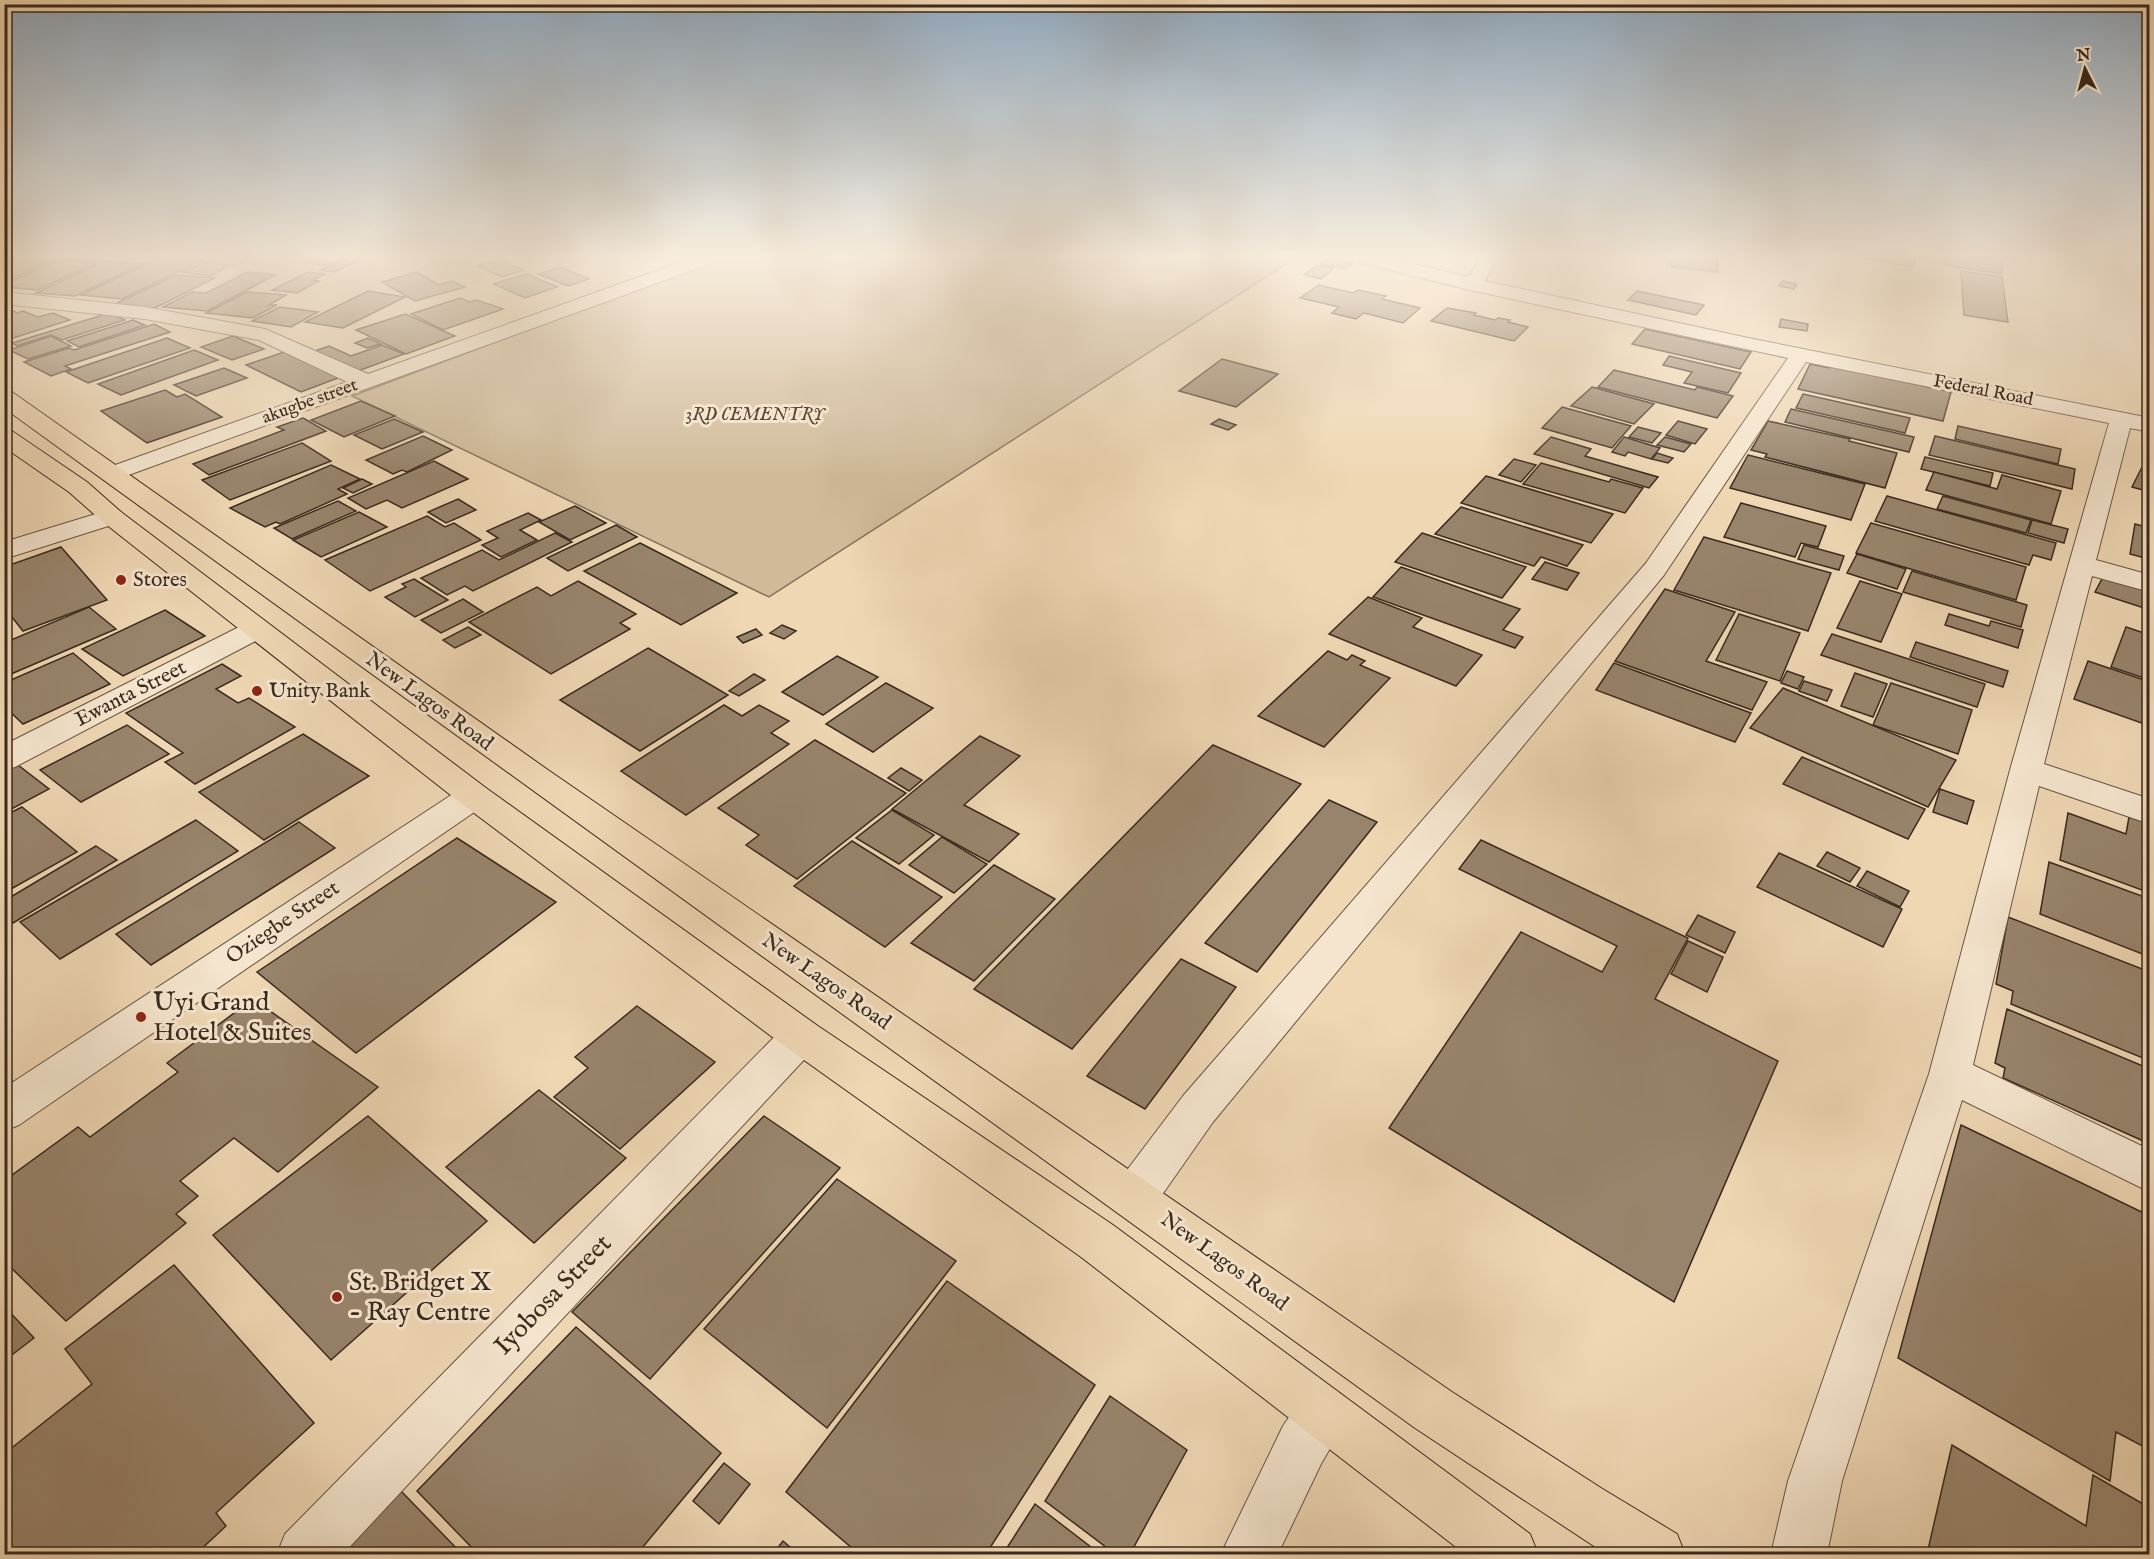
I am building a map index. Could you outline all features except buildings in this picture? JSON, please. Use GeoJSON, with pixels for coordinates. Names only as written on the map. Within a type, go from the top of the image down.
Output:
{"type":"FeatureCollection","features":[{"type":"Feature","properties":{"kind":"main road","name":"New Lagos Road"},"geometry":{"type":"LineString","coordinates":[[4,397],[516,764],[1134,1197],[1357,1358],[1581,1509],[1657,1554]]}},
{"type":"Feature","properties":{"kind":"main road"},"geometry":{"type":"LineString","coordinates":[[4,436],[78,487],[112,518],[474,796],[801,1036],[1097,1241],[1510,1554]]}},
{"type":"Feature","properties":{"kind":"street"},"geometry":{"type":"LineString","coordinates":[[236,330],[265,335],[350,376],[369,381]]}},
{"type":"Feature","properties":{"kind":"street","name":"akugbe street"},"geometry":{"type":"LineString","coordinates":[[112,474],[511,330]]}},
{"type":"Feature","properties":{"kind":"street","name":"Federal Road"},"geometry":{"type":"LineString","coordinates":[[1686,330],[2135,422]]}},
{"type":"Feature","properties":{"kind":"street"},"geometry":{"type":"LineString","coordinates":[[1134,1197],[1198,1109],[1655,569],[1801,354]]}},
{"type":"Feature","properties":{"kind":"street"},"geometry":{"type":"LineString","coordinates":[[1799,1554],[1815,1480],[1950,1074],[2026,770],[2083,564],[2135,422]]}},
{"type":"Feature","properties":{"kind":"street"},"geometry":{"type":"LineString","coordinates":[[4,551],[112,518]]}},
{"type":"Feature","properties":{"kind":"street"},"geometry":{"type":"LineString","coordinates":[[2083,564],[2150,584]]}},
{"type":"Feature","properties":{"kind":"street","name":"Ewanta Street"},"geometry":{"type":"LineString","coordinates":[[4,759],[257,629]]}},
{"type":"Feature","properties":{"kind":"street"},"geometry":{"type":"LineString","coordinates":[[2026,770],[2150,812]]}},
{"type":"Feature","properties":{"kind":"street","name":"Oziegbe Street"},"geometry":{"type":"LineString","coordinates":[[4,1112],[474,796]]}},
{"type":"Feature","properties":{"kind":"street","name":"Iyobosa Street"},"geometry":{"type":"LineString","coordinates":[[305,1554],[801,1036]]}},
{"type":"Feature","properties":{"kind":"street"},"geometry":{"type":"LineString","coordinates":[[1950,1074],[2150,1172]]}},
{"type":"Feature","properties":{"kind":"street"},"geometry":{"type":"LineString","coordinates":[[1249,1554],[1302,1445],[1322,1413]]}},
{"type":"Feature","properties":{"kind":"green space","name":"3RD CEMENTRY"},"geometry":{"type":"Polygon","coordinates":[[[529,330],[1184,330],[769,597],[352,396],[529,330]]]}},
{"type":"Feature","properties":{"kind":"place","name":"Stores"},"geometry":{"type":"Point","coordinates":[121,580]}},
{"type":"Feature","properties":{"kind":"place","name":"Unity Bank"},"geometry":{"type":"Point","coordinates":[257,691]}},
{"type":"Feature","properties":{"kind":"place","name":"Uyi Grand Hotel & Suites"},"geometry":{"type":"Point","coordinates":[141,1017]}},
{"type":"Feature","properties":{"kind":"place","name":"St. Bridget X - Ray Centre"},"geometry":{"type":"Point","coordinates":[337,1297]}}]}
